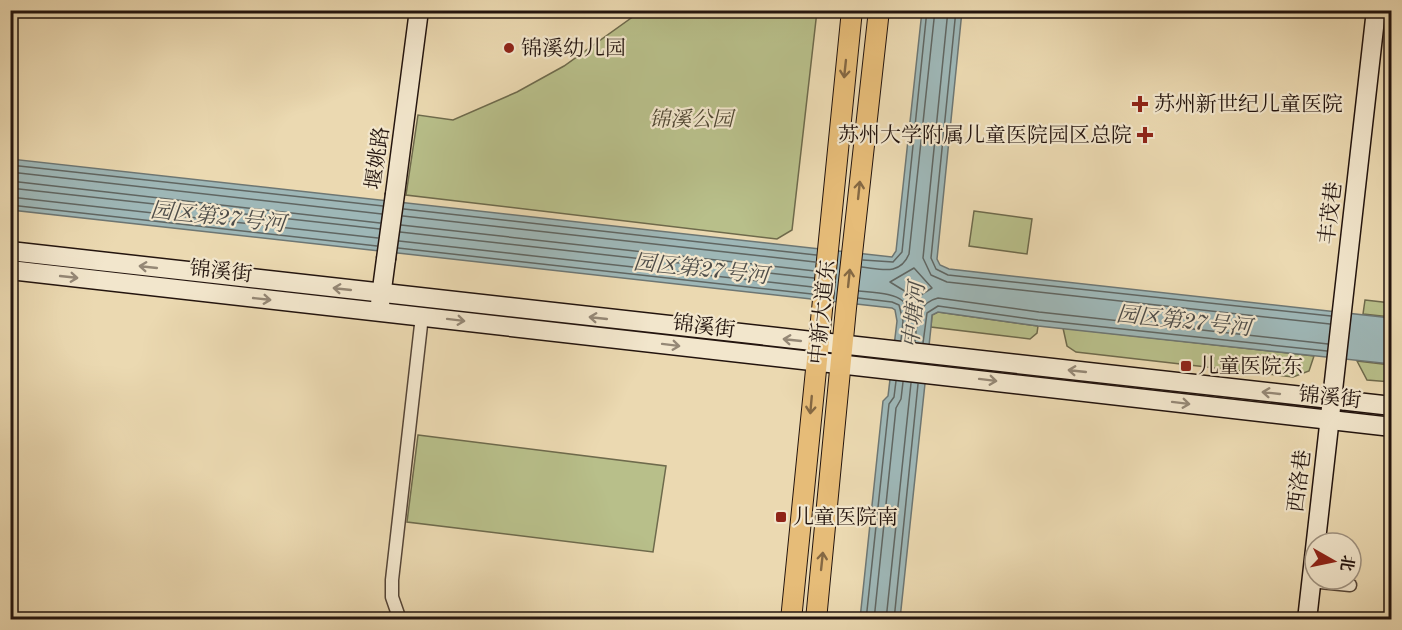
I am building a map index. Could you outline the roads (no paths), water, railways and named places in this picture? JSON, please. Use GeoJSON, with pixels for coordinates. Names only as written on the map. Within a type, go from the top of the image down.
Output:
{"type":"FeatureCollection","features":[{"type":"Feature","properties":{"kind":"main road","name":"堰姚路"},"geometry":{"type":"LineString","coordinates":[[379,312],[419,10]]}},
{"type":"Feature","properties":{"kind":"main road","name":"中新大道东"},"geometry":{"type":"LineString","coordinates":[[791,620],[826,244],[852,10]]}},
{"type":"Feature","properties":{"kind":"main road","name":"中新大道东"},"geometry":{"type":"LineString","coordinates":[[816,620],[852,248],[879,10]]}},
{"type":"Feature","properties":{"kind":"main road","name":"丰茂巷"},"geometry":{"type":"LineString","coordinates":[[1329,420],[1376,10]]}},
{"type":"Feature","properties":{"kind":"main road","name":"锦溪街"},"geometry":{"type":"LineString","coordinates":[[10,251],[381,293],[816,352]]}},
{"type":"Feature","properties":{"kind":"main road","name":"锦溪街"},"geometry":{"type":"LineString","coordinates":[[10,270],[379,312],[1392,406]]}},
{"type":"Feature","properties":{"kind":"main road","name":"锦溪街"},"geometry":{"type":"LineString","coordinates":[[930,364],[1392,427]]}},
{"type":"Feature","properties":{"kind":"main road","name":"西洛巷"},"geometry":{"type":"LineString","coordinates":[[1316,531],[1329,420]]}},
{"type":"Feature","properties":{"kind":"main road","name":"西洛巷"},"geometry":{"type":"LineString","coordinates":[[1307,620],[1309,591]]}},
{"type":"Feature","properties":{"kind":"street"},"geometry":{"type":"LineString","coordinates":[[400,620],[392,597],[392,580],[422,316]]}},
{"type":"Feature","properties":{"kind":"water"},"geometry":{"type":"Polygon","coordinates":[[[922,11],[962,11],[937,259],[940,265],[949,269],[1391,318],[1391,364],[1038,326],[938,312],[932,315],[900,619],[860,619],[883,401],[888,396],[897,321],[895,310],[892,308],[11,210],[11,159],[892,257],[896,251],[922,11]]]}},
{"type":"Feature","properties":{"kind":"place","name":"锦溪幼儿园"},"geometry":{"type":"Point","coordinates":[509,48]}},
{"type":"Feature","properties":{"kind":"place","name":"苏州新世纪儿童医院"},"geometry":{"type":"Point","coordinates":[1140,104]}},
{"type":"Feature","properties":{"kind":"place","name":"苏州大学附属儿童医院园区总院"},"geometry":{"type":"Point","coordinates":[1145,135]}},
{"type":"Feature","properties":{"kind":"place","name":"儿童医院东"},"geometry":{"type":"Point","coordinates":[1186,366]}},
{"type":"Feature","properties":{"kind":"place","name":"儿童医院南"},"geometry":{"type":"Point","coordinates":[781,517]}},
{"type":"Feature","properties":{"kind":"park label","name":"锦溪公园"},"geometry":{"type":"Point","coordinates":[691,119]}},
{"type":"Feature","properties":{"kind":"water label","name":"园区第27号河"},"geometry":{"type":"Point","coordinates":[218,216]}},
{"type":"Feature","properties":{"kind":"water label","name":"园区第27号河"},"geometry":{"type":"Point","coordinates":[701,268]}},
{"type":"Feature","properties":{"kind":"water label","name":"中塘河"},"geometry":{"type":"Point","coordinates":[913,315]}},
{"type":"Feature","properties":{"kind":"water label","name":"园区第27号河"},"geometry":{"type":"Point","coordinates":[1184,320]}}]}
